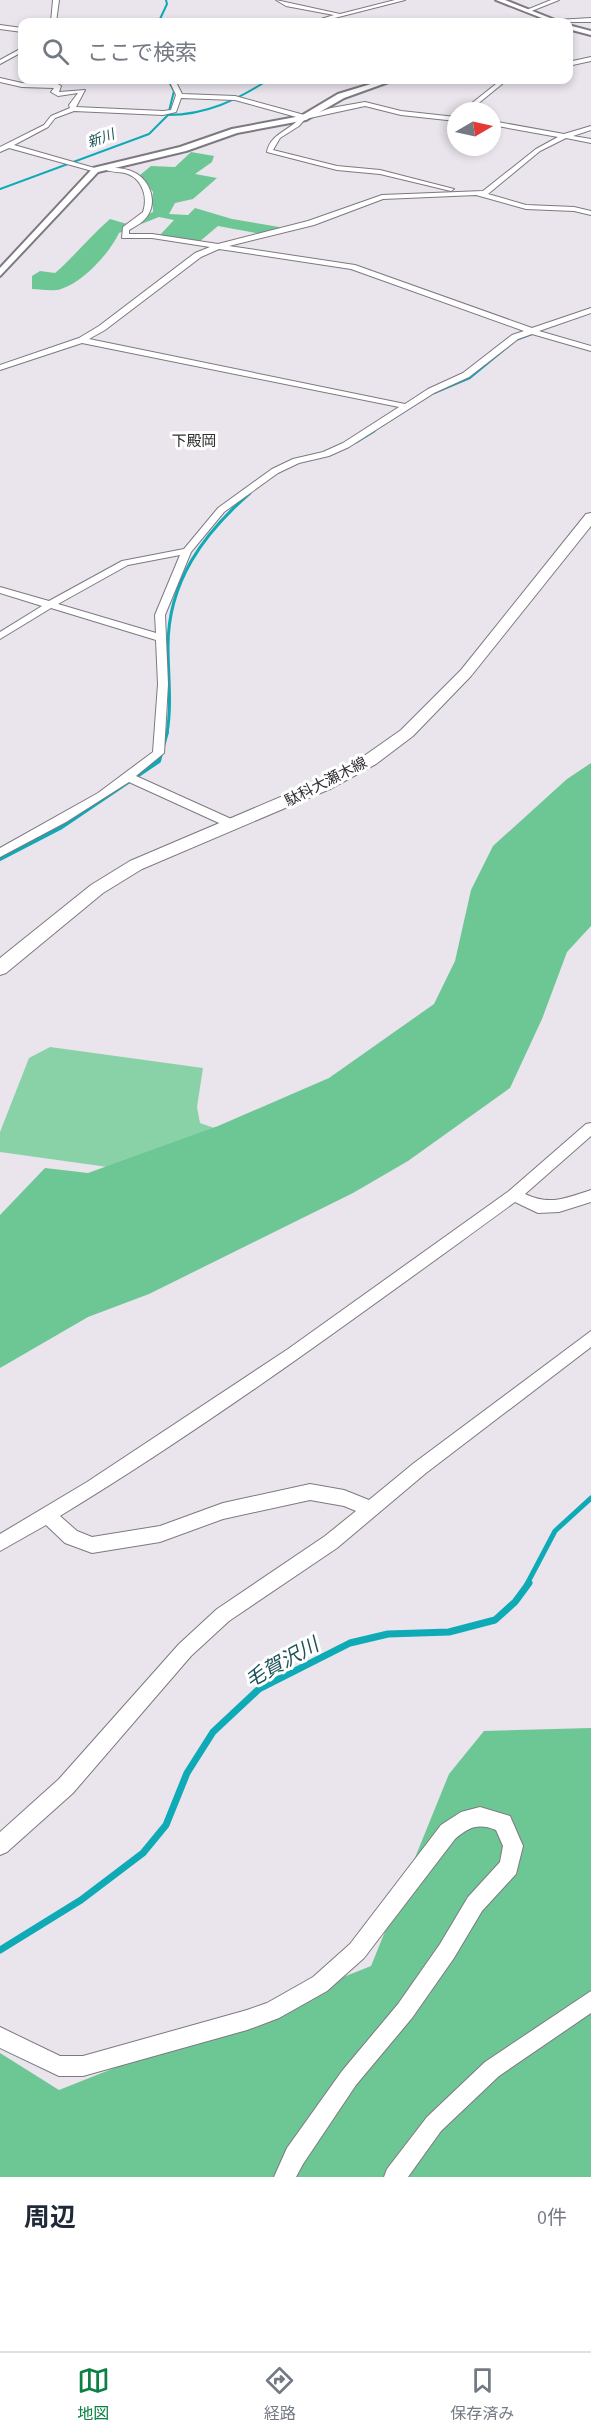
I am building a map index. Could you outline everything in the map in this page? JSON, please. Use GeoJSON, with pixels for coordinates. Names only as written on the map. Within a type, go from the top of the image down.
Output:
{"type":"FeatureCollection","features":[{"type":"Feature","properties":{"kind":"main road","name":"駄科大瀬木線"},"geometry":{"type":"LineString","coordinates":[[0,968],[97,889],[136,865],[324,785],[370,760],[407,733],[466,673],[591,517]]}},
{"type":"Feature","properties":{"kind":"street"},"geometry":{"type":"LineString","coordinates":[[54,18],[56,0]]}},
{"type":"Feature","properties":{"kind":"street"},"geometry":{"type":"LineString","coordinates":[[279,0],[295,6],[342,16]]}},
{"type":"Feature","properties":{"kind":"street"},"geometry":{"type":"LineString","coordinates":[[295,6],[308,0]]}},
{"type":"Feature","properties":{"kind":"street"},"geometry":{"type":"LineString","coordinates":[[333,18],[402,0]]}},
{"type":"Feature","properties":{"kind":"street"},"geometry":{"type":"LineString","coordinates":[[499,0],[546,18]]}},
{"type":"Feature","properties":{"kind":"street"},"geometry":{"type":"LineString","coordinates":[[527,11],[556,0]]}},
{"type":"Feature","properties":{"kind":"street"},"geometry":{"type":"LineString","coordinates":[[573,21],[591,20]]}},
{"type":"Feature","properties":{"kind":"street"},"geometry":{"type":"LineString","coordinates":[[0,27],[18,29]]}},
{"type":"Feature","properties":{"kind":"street"},"geometry":{"type":"LineString","coordinates":[[573,29],[591,33]]}},
{"type":"Feature","properties":{"kind":"street"},"geometry":{"type":"LineString","coordinates":[[573,31],[577,30]]}},
{"type":"Feature","properties":{"kind":"street"},"geometry":{"type":"LineString","coordinates":[[0,62],[18,52]]}},
{"type":"Feature","properties":{"kind":"street"},"geometry":{"type":"LineString","coordinates":[[573,63],[591,60]]}},
{"type":"Feature","properties":{"kind":"street"},"geometry":{"type":"LineString","coordinates":[[0,80],[18,84]]}},
{"type":"Feature","properties":{"kind":"street"},"geometry":{"type":"LineString","coordinates":[[19,84],[33,87],[58,86],[54,92],[58,94],[83,91],[72,105],[73,109]]}},
{"type":"Feature","properties":{"kind":"street"},"geometry":{"type":"LineString","coordinates":[[0,150],[46,126],[53,117],[73,109],[174,111],[180,96],[180,90],[175,84]]}},
{"type":"Feature","properties":{"kind":"street"},"geometry":{"type":"LineString","coordinates":[[378,84],[341,96],[303,118],[297,125],[277,137],[268,151],[337,168],[399,176],[526,207],[574,209],[591,213]]}},
{"type":"Feature","properties":{"kind":"street"},"geometry":{"type":"LineString","coordinates":[[476,102],[499,84]]}},
{"type":"Feature","properties":{"kind":"street"},"geometry":{"type":"LineString","coordinates":[[180,96],[243,99],[303,118]]}},
{"type":"Feature","properties":{"kind":"street"},"geometry":{"type":"LineString","coordinates":[[9,146],[62,160],[67,164],[96,170],[183,149],[235,130],[365,104],[401,112],[447,117]]}},
{"type":"Feature","properties":{"kind":"street"},"geometry":{"type":"LineString","coordinates":[[501,125],[591,141]]}},
{"type":"Feature","properties":{"kind":"street"},"geometry":{"type":"LineString","coordinates":[[0,368],[82,340],[102,328],[198,255],[219,246],[311,224],[382,197],[485,193],[538,150],[566,136],[591,128]]}},
{"type":"Feature","properties":{"kind":"street"},"geometry":{"type":"LineString","coordinates":[[107,169],[130,173],[140,179],[148,196],[149,208],[143,218],[126,229],[124,236],[152,236],[352,267],[591,349]]}},
{"type":"Feature","properties":{"kind":"street"},"geometry":{"type":"LineString","coordinates":[[0,273],[96,170]]}},
{"type":"Feature","properties":{"kind":"street"},"geometry":{"type":"LineString","coordinates":[[0,853],[68,818],[130,778],[158,753],[164,684],[160,615],[188,551],[221,510],[251,487],[296,461],[326,454],[346,444],[430,391],[465,375],[515,337],[590,308]]}},
{"type":"Feature","properties":{"kind":"street"},"geometry":{"type":"LineString","coordinates":[[82,340],[405,406]]}},
{"type":"Feature","properties":{"kind":"street"},"geometry":{"type":"LineString","coordinates":[[0,636],[125,563],[188,551]]}},
{"type":"Feature","properties":{"kind":"street"},"geometry":{"type":"LineString","coordinates":[[0,590],[160,638]]}},
{"type":"Feature","properties":{"kind":"street"},"geometry":{"type":"LineString","coordinates":[[130,778],[234,825]]}},
{"type":"Feature","properties":{"kind":"street"},"geometry":{"type":"LineString","coordinates":[[0,1543],[48,1516],[293,1354],[514,1195],[591,1128]]}},
{"type":"Feature","properties":{"kind":"street"},"geometry":{"type":"LineString","coordinates":[[514,1195],[538,1207],[559,1206],[591,1196]]}},
{"type":"Feature","properties":{"kind":"street"},"geometry":{"type":"LineString","coordinates":[[0,1845],[66,1786],[185,1650],[223,1615],[332,1542],[370,1508],[591,1338]]}},
{"type":"Feature","properties":{"kind":"street"},"geometry":{"type":"LineString","coordinates":[[48,1516],[71,1537],[92,1545],[160,1534],[223,1511],[310,1492],[344,1498],[370,1508]]}},
{"type":"Feature","properties":{"kind":"street"},"geometry":{"type":"LineString","coordinates":[[0,2037],[58,2066],[83,2066],[272,2011],[320,1984],[357,1951],[448,1832],[464,1819],[486,1815],[503,1822],[513,1846],[509,1867],[475,1904],[447,1951],[405,2011],[349,2078],[295,2156],[285,2177]]}},
{"type":"Feature","properties":{"kind":"street"},"geometry":{"type":"LineString","coordinates":[[395,2177],[434,2124],[492,2069],[591,2001]]}},
{"type":"Feature","properties":{"kind":"green space"},"geometry":{"type":"Polygon","coordinates":[[[191,152],[214,156],[212,162],[195,174],[217,178],[193,199],[175,203],[169,214],[188,215],[195,208],[232,219],[285,228],[261,234],[218,226],[199,242],[160,235],[174,220],[159,217],[119,233],[109,250],[78,280],[61,289],[32,289],[32,276],[40,271],[55,273],[110,219],[127,224],[153,212],[153,192],[140,175],[151,166],[175,167],[191,152]]]}},
{"type":"Feature","properties":{"kind":"green space"},"geometry":{"type":"Polygon","coordinates":[[[591,763],[591,926],[567,952],[542,1019],[510,1088],[408,1161],[353,1193],[149,1294],[88,1317],[0,1368],[0,1215],[45,1168],[88,1173],[218,1126],[329,1078],[434,1004],[455,961],[471,890],[493,846],[567,779],[591,763]]]}},
{"type":"Feature","properties":{"kind":"green space"},"geometry":{"type":"Polygon","coordinates":[[[50,1047],[203,1068],[197,1107],[200,1123],[234,1135],[129,1170],[0,1152],[0,1132],[29,1058],[50,1047]]]}},
{"type":"Feature","properties":{"kind":"green space"},"geometry":{"type":"Polygon","coordinates":[[[591,1728],[591,2177],[0,2177],[0,2053],[59,2090],[371,1966],[449,1774],[484,1731],[591,1728]]]}},
{"type":"Feature","properties":{"kind":"waterway","name":"新川"},"geometry":{"type":"LineString","coordinates":[[160,18],[167,4],[166,0]]}},
{"type":"Feature","properties":{"kind":"waterway","name":"新川"},"geometry":{"type":"LineString","coordinates":[[168,115],[174,91],[170,84]]}},
{"type":"Feature","properties":{"kind":"waterway"},"geometry":{"type":"LineString","coordinates":[[168,115],[195,112],[221,105],[261,84]]}},
{"type":"Feature","properties":{"kind":"waterway","name":"新川"},"geometry":{"type":"LineString","coordinates":[[0,189],[149,134],[168,115]]}},
{"type":"Feature","properties":{"kind":"waterway"},"geometry":{"type":"LineString","coordinates":[[372,432],[432,394],[470,378],[516,340],[532,334]]}},
{"type":"Feature","properties":{"kind":"waterway"},"geometry":{"type":"LineString","coordinates":[[356,442],[374,431]]}},
{"type":"Feature","properties":{"kind":"waterway"},"geometry":{"type":"LineString","coordinates":[[167,733],[170,700],[168,646],[174,601],[191,561],[203,543],[217,525],[250,493]]}},
{"type":"Feature","properties":{"kind":"waterway"},"geometry":{"type":"LineString","coordinates":[[0,859],[60,828],[159,761],[167,732]]}},
{"type":"Feature","properties":{"kind":"waterway","name":"毛賀沢川"},"geometry":{"type":"LineString","coordinates":[[527,1584],[555,1531],[591,1498]]}},
{"type":"Feature","properties":{"kind":"waterway","name":"毛賀沢川"},"geometry":{"type":"LineString","coordinates":[[0,1950],[81,1900],[143,1853],[166,1825],[187,1773],[213,1732],[259,1689],[350,1643],[388,1634],[449,1632],[495,1620],[515,1602],[529,1583]]}},
{"type":"Feature","properties":{"kind":"district","name":"下殿岡"},"geometry":{"type":"Point","coordinates":[194,441]}}]}
